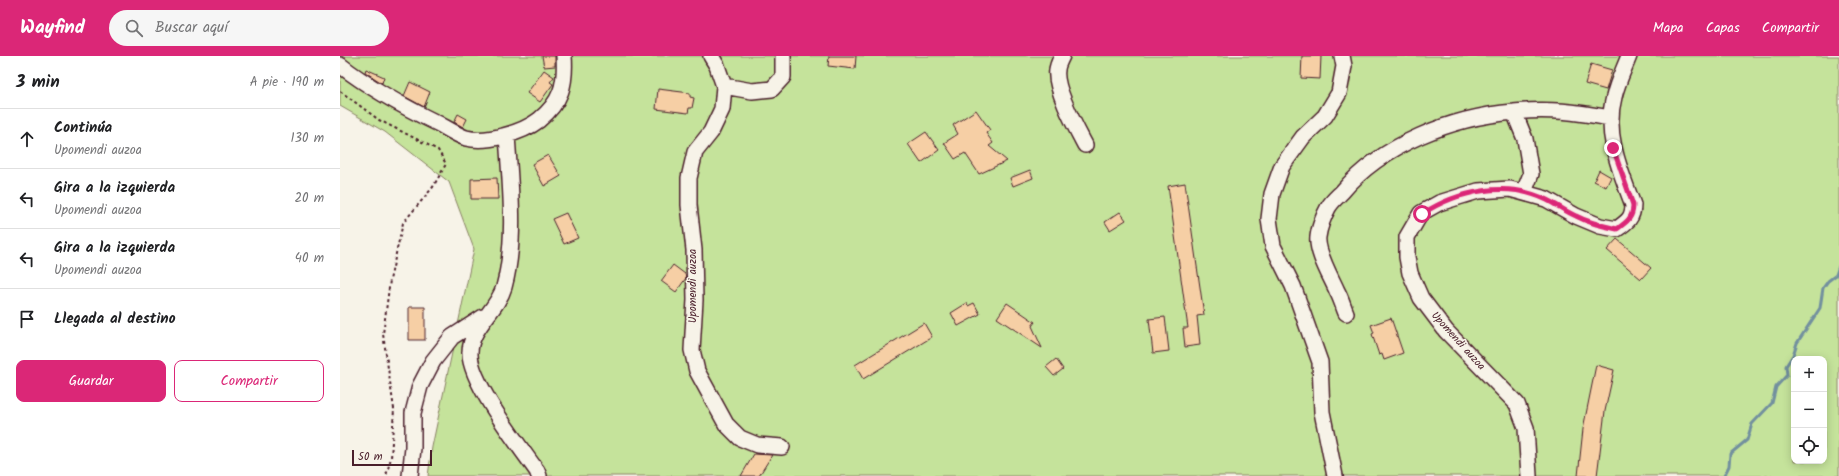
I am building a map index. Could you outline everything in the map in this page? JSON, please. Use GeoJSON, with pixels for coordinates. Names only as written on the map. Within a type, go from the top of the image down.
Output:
{"type":"FeatureCollection","features":[{"type":"Feature","properties":{"kind":"lane"},"geometry":{"type":"LineString","coordinates":[[340,65],[402,107],[466,138],[487,139],[507,135],[532,126],[551,110],[561,92],[565,70],[564,56]]}},
{"type":"Feature","properties":{"kind":"lane","name":"Upomendi auzoa"},"geometry":{"type":"LineString","coordinates":[[711,56],[717,66],[724,86],[722,109],[711,132],[695,152],[689,178],[689,205],[694,250],[695,300],[692,350],[697,371],[726,424],[740,438],[758,444],[782,447]]}},
{"type":"Feature","properties":{"kind":"lane"},"geometry":{"type":"LineString","coordinates":[[724,86],[752,91],[772,89],[783,77],[783,56]]}},
{"type":"Feature","properties":{"kind":"lane"},"geometry":{"type":"LineString","coordinates":[[1062,56],[1057,69],[1057,81],[1074,124],[1085,145]]}},
{"type":"Feature","properties":{"kind":"lane"},"geometry":{"type":"LineString","coordinates":[[1335,476],[1322,412],[1320,362],[1293,286],[1273,246],[1269,219],[1272,194],[1282,166],[1302,138],[1325,116],[1339,93],[1344,66],[1342,56]]}},
{"type":"Feature","properties":{"kind":"lane","name":"Upomendi auzoa"},"geometry":{"type":"LineString","coordinates":[[1529,476],[1526,428],[1517,404],[1446,331],[1421,298],[1410,273],[1407,257],[1407,236],[1422,214],[1439,203],[1478,191],[1510,189],[1524,192],[1546,199],[1576,216],[1600,226],[1617,229],[1627,222],[1633,214],[1633,205],[1613,148],[1610,118],[1614,96],[1629,56]]}},
{"type":"Feature","properties":{"kind":"lane"},"geometry":{"type":"LineString","coordinates":[[1346,313],[1338,291],[1324,265],[1318,238],[1328,208],[1350,181],[1381,156],[1420,136],[1464,121],[1514,112],[1564,110],[1610,118]]}},
{"type":"Feature","properties":{"kind":"lane"},"geometry":{"type":"LineString","coordinates":[[1514,112],[1525,138],[1531,174],[1524,192]]}},
{"type":"Feature","properties":{"kind":"lane"},"geometry":{"type":"LineString","coordinates":[[507,135],[512,248],[504,288],[490,312],[475,332],[469,353],[472,369],[486,395],[537,471],[538,476]]}},
{"type":"Feature","properties":{"kind":"lane"},"geometry":{"type":"LineString","coordinates":[[410,476],[413,448],[412,413],[420,386],[433,361],[452,337],[490,312]]}},
{"type":"Feature","properties":{"kind":"path"},"geometry":{"type":"LineString","coordinates":[[340,91],[379,120],[438,150],[446,164],[433,187],[403,223],[390,280],[383,334],[394,409],[391,458],[386,476]]}},
{"type":"Feature","properties":{"kind":"green space"},"geometry":{"type":"Polygon","coordinates":[[[340,56],[1839,56],[1839,476],[428,476],[432,447],[474,249],[449,182],[385,132],[340,106],[340,56]]]}},
{"type":"Feature","properties":{"kind":"building"},"geometry":{"type":"Polygon","coordinates":[[[542,56],[555,56],[555,66],[544,67],[542,56]]]}},
{"type":"Feature","properties":{"kind":"building"},"geometry":{"type":"Polygon","coordinates":[[[829,56],[856,56],[855,69],[828,66],[829,56]]]}},
{"type":"Feature","properties":{"kind":"building"},"geometry":{"type":"Polygon","coordinates":[[[1302,56],[1321,56],[1320,79],[1301,78],[1302,56]]]}},
{"type":"Feature","properties":{"kind":"building"},"geometry":{"type":"Polygon","coordinates":[[[1591,64],[1612,70],[1606,90],[1585,84],[1591,64]]]}},
{"type":"Feature","properties":{"kind":"building"},"geometry":{"type":"Polygon","coordinates":[[[366,69],[384,77],[382,83],[365,72],[366,69]]]}},
{"type":"Feature","properties":{"kind":"building"},"geometry":{"type":"Polygon","coordinates":[[[544,70],[554,77],[550,82],[553,84],[540,102],[527,93],[544,70]]]}},
{"type":"Feature","properties":{"kind":"building"},"geometry":{"type":"Polygon","coordinates":[[[410,82],[430,92],[424,107],[404,96],[410,82]]]}},
{"type":"Feature","properties":{"kind":"building"},"geometry":{"type":"Polygon","coordinates":[[[658,89],[690,93],[690,97],[694,98],[692,108],[689,108],[688,113],[656,109],[658,89]]]}},
{"type":"Feature","properties":{"kind":"building"},"geometry":{"type":"Polygon","coordinates":[[[976,110],[990,130],[986,133],[993,143],[989,146],[1007,161],[979,174],[965,153],[955,159],[944,143],[958,134],[953,125],[976,110]]]}},
{"type":"Feature","properties":{"kind":"building"},"geometry":{"type":"Polygon","coordinates":[[[458,114],[467,119],[463,127],[454,122],[458,114]]]}},
{"type":"Feature","properties":{"kind":"building"},"geometry":{"type":"Polygon","coordinates":[[[926,132],[939,150],[921,163],[908,144],[926,132]]]}},
{"type":"Feature","properties":{"kind":"building"},"geometry":{"type":"Polygon","coordinates":[[[548,155],[561,176],[544,186],[532,164],[548,155]]]}},
{"type":"Feature","properties":{"kind":"building"},"geometry":{"type":"Polygon","coordinates":[[[1030,170],[1033,178],[1013,186],[1010,178],[1030,170]]]}},
{"type":"Feature","properties":{"kind":"building"},"geometry":{"type":"Polygon","coordinates":[[[1599,170],[1611,177],[1606,187],[1594,181],[1599,170]]]}},
{"type":"Feature","properties":{"kind":"building"},"geometry":{"type":"Polygon","coordinates":[[[497,178],[498,199],[471,199],[471,179],[497,178]]]}},
{"type":"Feature","properties":{"kind":"building"},"geometry":{"type":"Polygon","coordinates":[[[1185,183],[1204,315],[1197,316],[1200,345],[1185,347],[1183,328],[1188,328],[1168,186],[1185,183]]]}},
{"type":"Feature","properties":{"kind":"building"},"geometry":{"type":"Polygon","coordinates":[[[1120,212],[1126,220],[1110,230],[1105,222],[1120,212]]]}},
{"type":"Feature","properties":{"kind":"building"},"geometry":{"type":"Polygon","coordinates":[[[566,213],[578,238],[564,244],[552,219],[566,213]]]}},
{"type":"Feature","properties":{"kind":"building"},"geometry":{"type":"Polygon","coordinates":[[[1617,239],[1651,268],[1641,279],[1607,250],[1617,239]]]}},
{"type":"Feature","properties":{"kind":"building"},"geometry":{"type":"Polygon","coordinates":[[[673,265],[685,274],[686,278],[676,292],[661,281],[673,265]]]}},
{"type":"Feature","properties":{"kind":"building"},"geometry":{"type":"Polygon","coordinates":[[[967,303],[968,306],[974,303],[980,314],[958,326],[951,313],[967,303]]]}},
{"type":"Feature","properties":{"kind":"building"},"geometry":{"type":"Polygon","coordinates":[[[1007,303],[1035,322],[1032,326],[1042,348],[997,318],[1007,303]]]}},
{"type":"Feature","properties":{"kind":"building"},"geometry":{"type":"Polygon","coordinates":[[[409,307],[425,307],[425,340],[409,340],[409,307]]]}},
{"type":"Feature","properties":{"kind":"building"},"geometry":{"type":"Polygon","coordinates":[[[1165,317],[1169,351],[1153,353],[1149,319],[1165,317]]]}},
{"type":"Feature","properties":{"kind":"building"},"geometry":{"type":"Polygon","coordinates":[[[1391,318],[1403,353],[1384,360],[1382,354],[1379,355],[1372,334],[1374,333],[1371,325],[1391,318]]]}},
{"type":"Feature","properties":{"kind":"building"},"geometry":{"type":"Polygon","coordinates":[[[924,323],[932,337],[863,379],[855,365],[924,323]]]}},
{"type":"Feature","properties":{"kind":"building"},"geometry":{"type":"Polygon","coordinates":[[[1056,359],[1063,369],[1054,376],[1046,367],[1056,359]]]}},
{"type":"Feature","properties":{"kind":"building"},"geometry":{"type":"Polygon","coordinates":[[[1596,365],[1614,370],[1605,411],[1597,476],[1578,476],[1583,429],[1596,365]]]}},
{"type":"Feature","properties":{"kind":"building"},"geometry":{"type":"Polygon","coordinates":[[[754,454],[772,455],[759,476],[741,476],[754,454]]]}},
{"type":"Feature","properties":{"kind":"waterway"},"geometry":{"type":"LineString","coordinates":[[1724,476],[1729,466],[1730,454],[1747,440],[1752,424],[1772,403],[1776,387],[1787,375],[1786,366],[1793,355],[1797,343],[1820,308],[1823,288],[1828,281],[1836,275],[1839,266]]}},
{"type":"Feature","properties":{"kind":"route"},"geometry":{"type":"LineString","coordinates":[[1422,214],[1439,203],[1478,191],[1510,189],[1546,199],[1576,216],[1600,226],[1617,229],[1627,222],[1633,214],[1633,205],[1613,148]]}}]}
